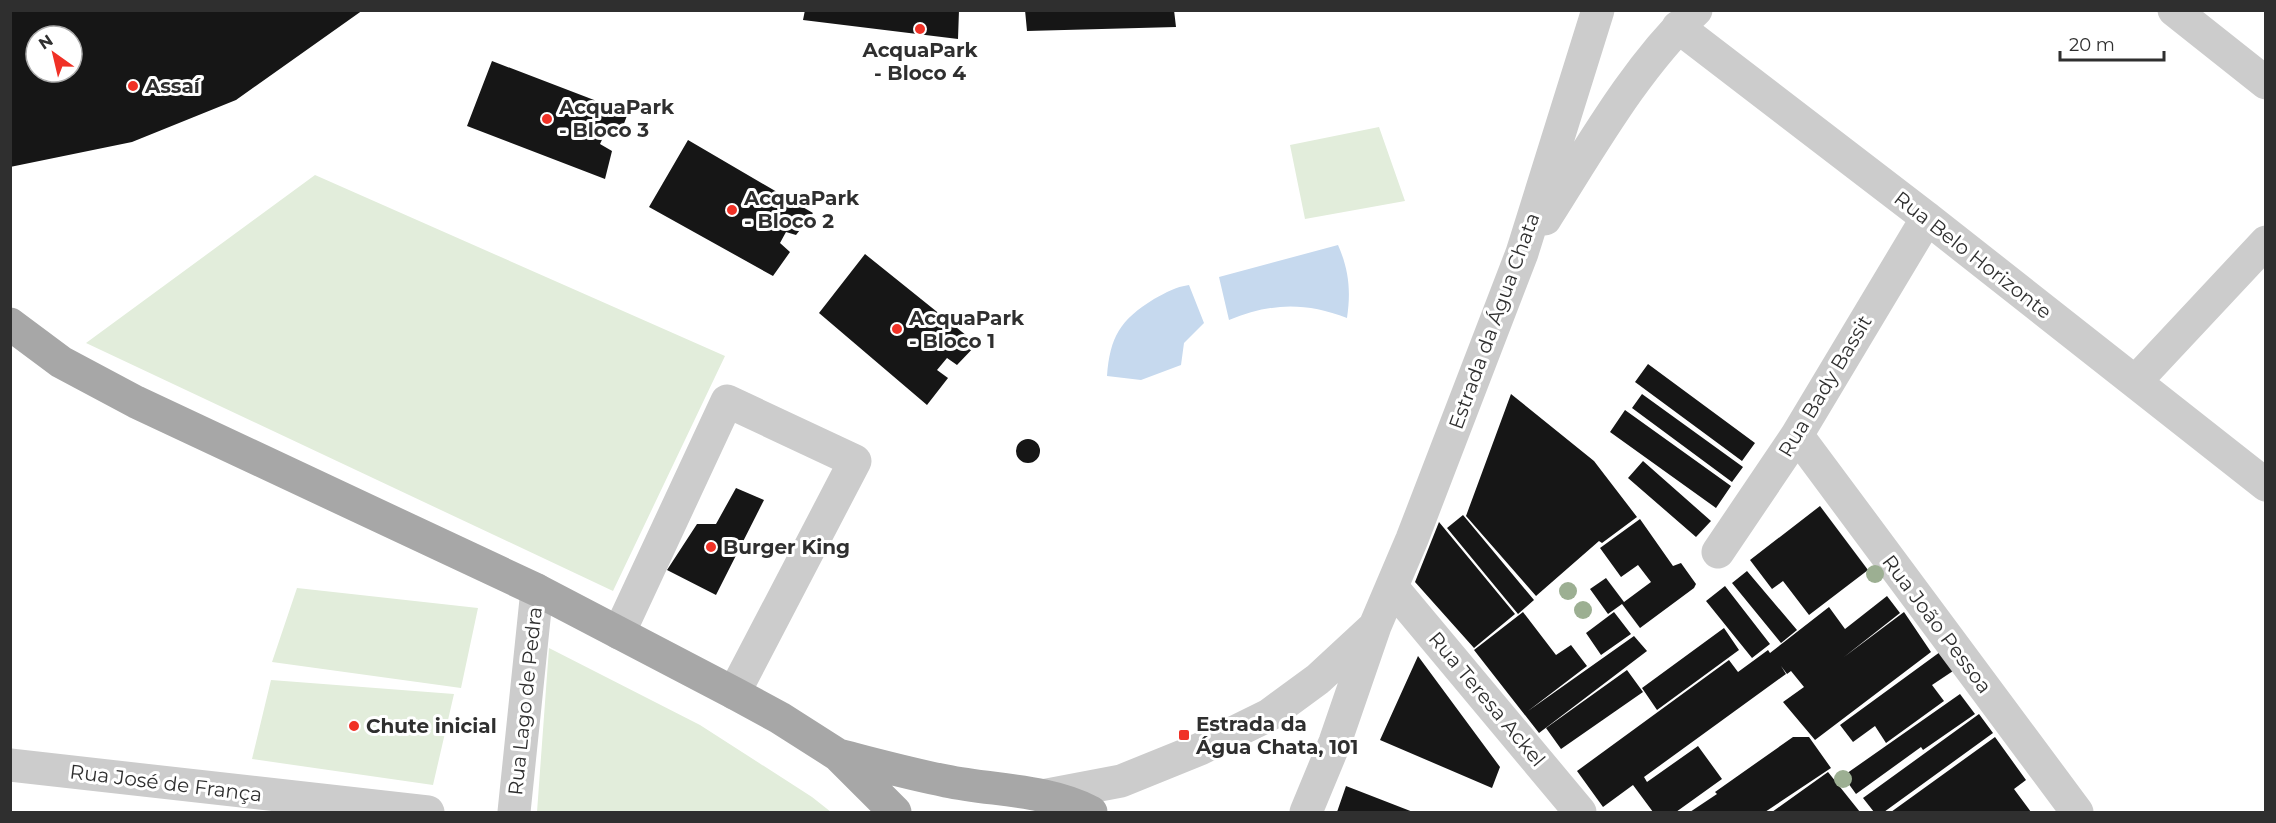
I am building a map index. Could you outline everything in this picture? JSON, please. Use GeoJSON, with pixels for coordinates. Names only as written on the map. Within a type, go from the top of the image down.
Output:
{"type":"FeatureCollection","features":[{"type":"Feature","properties":{"kind":"main road"},"geometry":{"type":"LineString","coordinates":[[10,324],[61,362],[136,402],[537,590],[780,718],[838,755],[895,813]]}},
{"type":"Feature","properties":{"kind":"main road"},"geometry":{"type":"LineString","coordinates":[[838,755],[947,781],[1042,796],[1078,805],[1091,813]]}},
{"type":"Feature","properties":{"kind":"main road"},"geometry":{"type":"LineString","coordinates":[[1002,813],[1042,796]]}},
{"type":"Feature","properties":{"kind":"street","name":"Estrada da Água Chata"},"geometry":{"type":"LineString","coordinates":[[1306,813],[1335,742],[1376,626],[1522,253],[1598,10]]}},
{"type":"Feature","properties":{"kind":"street"},"geometry":{"type":"LineString","coordinates":[[2175,10],[2265,83]]}},
{"type":"Feature","properties":{"kind":"street"},"geometry":{"type":"LineString","coordinates":[[1522,253],[1630,87],[1688,19]]}},
{"type":"Feature","properties":{"kind":"street","name":"Rua Belo Horizonte"},"geometry":{"type":"LineString","coordinates":[[1688,19],[1926,218],[2265,485]]}},
{"type":"Feature","properties":{"kind":"street","name":"Rua Bady Bassit"},"geometry":{"type":"LineString","coordinates":[[1718,552],[1797,435],[1926,218]]}},
{"type":"Feature","properties":{"kind":"street"},"geometry":{"type":"LineString","coordinates":[[2135,382],[2265,242]]}},
{"type":"Feature","properties":{"kind":"street"},"geometry":{"type":"LineString","coordinates":[[619,633],[727,401],[855,461],[734,693]]}},
{"type":"Feature","properties":{"kind":"street","name":"Rua João Pessoa"},"geometry":{"type":"LineString","coordinates":[[1797,435],[2077,813]]}},
{"type":"Feature","properties":{"kind":"street","name":"Rua Teresa Ackel"},"geometry":{"type":"LineString","coordinates":[[1392,587],[1580,813]]}},
{"type":"Feature","properties":{"kind":"street","name":"Rua Lago de Pedra"},"geometry":{"type":"LineString","coordinates":[[514,813],[537,590]]}},
{"type":"Feature","properties":{"kind":"street","name":"Estrada da Água Chata"},"geometry":{"type":"LineString","coordinates":[[1042,796],[1121,781],[1200,749],[1269,715],[1318,680],[1376,626]]}},
{"type":"Feature","properties":{"kind":"street","name":"Rua José de França"},"geometry":{"type":"LineString","coordinates":[[10,765],[428,813]]}},
{"type":"Feature","properties":{"kind":"green space"},"geometry":{"type":"Polygon","coordinates":[[[1379,127],[1405,201],[1305,219],[1290,145],[1379,127]]]}},
{"type":"Feature","properties":{"kind":"green space"},"geometry":{"type":"Polygon","coordinates":[[[315,175],[725,356],[613,591],[86,343],[315,175]]]}},
{"type":"Feature","properties":{"kind":"green space","name":"Chute inicial"},"geometry":{"type":"Polygon","coordinates":[[[297,588],[478,608],[461,688],[272,662],[297,588]]]}},
{"type":"Feature","properties":{"kind":"green space"},"geometry":{"type":"Polygon","coordinates":[[[549,648],[700,725],[812,797],[831,812],[537,812],[549,648]]]}},
{"type":"Feature","properties":{"kind":"green space","name":"Chute inicial"},"geometry":{"type":"Polygon","coordinates":[[[271,680],[454,694],[433,785],[252,759],[271,680]]]}},
{"type":"Feature","properties":{"kind":"water"},"geometry":{"type":"Polygon","coordinates":[[[1338,245],[1345,263],[1348,281],[1347,318],[1317,309],[1288,307],[1259,310],[1229,320],[1219,277],[1338,245]]]}},
{"type":"Feature","properties":{"kind":"water"},"geometry":{"type":"Polygon","coordinates":[[[1189,285],[1204,323],[1184,343],[1181,365],[1141,380],[1107,376],[1114,340],[1125,322],[1154,299],[1175,288],[1189,285]]]}},
{"type":"Feature","properties":{"kind":"building","name":"Assaí"},"geometry":{"type":"Polygon","coordinates":[[[10,10],[363,10],[236,100],[132,142],[10,167],[10,10]]]}},
{"type":"Feature","properties":{"kind":"building","name":"AcquaPark - Bloco 4"},"geometry":{"type":"Polygon","coordinates":[[[805,10],[959,10],[958,39],[803,20],[805,10]]]}},
{"type":"Feature","properties":{"kind":"building"},"geometry":{"type":"Polygon","coordinates":[[[1025,10],[1174,10],[1176,27],[1027,31],[1025,10]]]}},
{"type":"Feature","properties":{"kind":"building","name":"AcquaPark - Bloco 3"},"geometry":{"type":"Polygon","coordinates":[[[492,61],[628,113],[620,134],[607,129],[600,144],[612,151],[605,179],[467,126],[492,61]]]}},
{"type":"Feature","properties":{"kind":"building","name":"AcquaPark - Bloco 2"},"geometry":{"type":"Polygon","coordinates":[[[688,140],[813,213],[796,235],[786,232],[780,243],[790,252],[773,276],[649,207],[688,140]]]}},
{"type":"Feature","properties":{"kind":"building","name":"AcquaPark - Bloco 1"},"geometry":{"type":"Polygon","coordinates":[[[865,254],[977,344],[957,365],[947,358],[937,370],[948,378],[927,405],[819,313],[865,254]]]}},
{"type":"Feature","properties":{"kind":"building"},"geometry":{"type":"Polygon","coordinates":[[[1648,364],[1755,443],[1742,461],[1635,382],[1648,364]]]}},
{"type":"Feature","properties":{"kind":"building"},"geometry":{"type":"Polygon","coordinates":[[[1511,394],[1594,461],[1637,517],[1602,543],[1599,541],[1536,596],[1466,516],[1511,394]]]}},
{"type":"Feature","properties":{"kind":"building"},"geometry":{"type":"Polygon","coordinates":[[[1642,394],[1743,467],[1732,482],[1632,408],[1642,394]]]}},
{"type":"Feature","properties":{"kind":"building"},"geometry":{"type":"Polygon","coordinates":[[[1625,410],[1731,486],[1716,508],[1610,432],[1625,410]]]}},
{"type":"Feature","properties":{"kind":"building"},"geometry":{"type":"Polygon","coordinates":[[[1028,439],[1036,443],[1040,451],[1036,459],[1028,463],[1020,459],[1016,451],[1020,443],[1028,439]]]}},
{"type":"Feature","properties":{"kind":"building"},"geometry":{"type":"Polygon","coordinates":[[[1643,461],[1711,521],[1696,537],[1628,478],[1643,461]]]}},
{"type":"Feature","properties":{"kind":"building","name":"Burger King"},"geometry":{"type":"Polygon","coordinates":[[[736,488],[764,500],[716,595],[667,570],[697,524],[716,524],[736,488]]]}},
{"type":"Feature","properties":{"kind":"building"},"geometry":{"type":"Polygon","coordinates":[[[1820,506],[1868,570],[1809,615],[1783,581],[1772,589],[1750,560],[1820,506]]]}},
{"type":"Feature","properties":{"kind":"building"},"geometry":{"type":"Polygon","coordinates":[[[1463,515],[1534,600],[1518,614],[1447,528],[1463,515]]]}},
{"type":"Feature","properties":{"kind":"building"},"geometry":{"type":"Polygon","coordinates":[[[1640,519],[1673,566],[1681,563],[1696,584],[1694,588],[1640,628],[1622,604],[1608,614],[1590,589],[1606,578],[1624,602],[1651,582],[1638,565],[1621,577],[1600,548],[1640,519]]]}},
{"type":"Feature","properties":{"kind":"building"},"geometry":{"type":"Polygon","coordinates":[[[1439,522],[1515,614],[1474,648],[1415,582],[1439,522]]]}},
{"type":"Feature","properties":{"kind":"building"},"geometry":{"type":"Polygon","coordinates":[[[1747,571],[1797,630],[1781,643],[1732,583],[1747,571]]]}},
{"type":"Feature","properties":{"kind":"building"},"geometry":{"type":"Polygon","coordinates":[[[1725,586],[1770,644],[1752,658],[1706,601],[1725,586]]]}},
{"type":"Feature","properties":{"kind":"building"},"geometry":{"type":"Polygon","coordinates":[[[1887,596],[1900,613],[1844,657],[1904,612],[1931,652],[1815,740],[1783,702],[1804,687],[1791,671],[1787,674],[1781,666],[1786,674],[1644,777],[1647,782],[1698,746],[1722,779],[1676,812],[1653,812],[1633,785],[1603,807],[1577,771],[1729,660],[1738,672],[1768,650],[1770,653],[1829,607],[1845,629],[1887,596]]]}},
{"type":"Feature","properties":{"kind":"building"},"geometry":{"type":"Polygon","coordinates":[[[1523,612],[1556,655],[1571,645],[1587,666],[1528,711],[1634,636],[1647,651],[1539,733],[1474,650],[1523,612]]]}},
{"type":"Feature","properties":{"kind":"building"},"geometry":{"type":"Polygon","coordinates":[[[1614,612],[1631,634],[1601,655],[1586,633],[1614,612]]]}},
{"type":"Feature","properties":{"kind":"building"},"geometry":{"type":"Polygon","coordinates":[[[1724,628],[1739,650],[1657,710],[1642,688],[1724,628]]]}},
{"type":"Feature","properties":{"kind":"building"},"geometry":{"type":"Polygon","coordinates":[[[1940,652],[1953,671],[1932,685],[1944,701],[1886,743],[1875,726],[1853,742],[1840,725],[1940,652]]]}},
{"type":"Feature","properties":{"kind":"building"},"geometry":{"type":"Polygon","coordinates":[[[1418,656],[1500,767],[1492,788],[1380,740],[1418,656]]]}},
{"type":"Feature","properties":{"kind":"building"},"geometry":{"type":"Polygon","coordinates":[[[1627,670],[1643,692],[1561,749],[1546,728],[1627,670]]]}},
{"type":"Feature","properties":{"kind":"building"},"geometry":{"type":"Polygon","coordinates":[[[1960,694],[1975,714],[1923,750],[1921,747],[1856,794],[1843,776],[1960,694]]]}},
{"type":"Feature","properties":{"kind":"building"},"geometry":{"type":"Polygon","coordinates":[[[1979,714],[1993,733],[1884,812],[1874,812],[1863,798],[1979,714]]]}},
{"type":"Feature","properties":{"kind":"building"},"geometry":{"type":"Polygon","coordinates":[[[1793,737],[1809,737],[1831,768],[1765,812],[1690,812],[1717,794],[1715,792],[1793,737]]]}},
{"type":"Feature","properties":{"kind":"building"},"geometry":{"type":"Polygon","coordinates":[[[1995,737],[2026,780],[2014,789],[2031,812],[1891,812],[1995,737]]]}},
{"type":"Feature","properties":{"kind":"building"},"geometry":{"type":"Polygon","coordinates":[[[1828,772],[1860,812],[1772,812],[1828,772]]]}},
{"type":"Feature","properties":{"kind":"building"},"geometry":{"type":"Polygon","coordinates":[[[1346,786],[1413,812],[1337,812],[1346,786]]]}},
{"type":"Feature","properties":{"kind":"place","name":"AcquaPark - Bloco 4"},"geometry":{"type":"Point","coordinates":[920,29]}},
{"type":"Feature","properties":{"kind":"place","name":"Assaí"},"geometry":{"type":"Point","coordinates":[133,86]}},
{"type":"Feature","properties":{"kind":"place","name":"AcquaPark - Bloco 3"},"geometry":{"type":"Point","coordinates":[547,119]}},
{"type":"Feature","properties":{"kind":"place","name":"AcquaPark - Bloco 2"},"geometry":{"type":"Point","coordinates":[732,210]}},
{"type":"Feature","properties":{"kind":"place","name":"AcquaPark - Bloco 1"},"geometry":{"type":"Point","coordinates":[897,329]}},
{"type":"Feature","properties":{"kind":"place","name":"Burger King"},"geometry":{"type":"Point","coordinates":[711,547]}},
{"type":"Feature","properties":{"kind":"place","name":"Chute inicial"},"geometry":{"type":"Point","coordinates":[354,726]}},
{"type":"Feature","properties":{"kind":"place","name":"Estrada da Água Chata, 101"},"geometry":{"type":"Point","coordinates":[1184,735]}}]}
